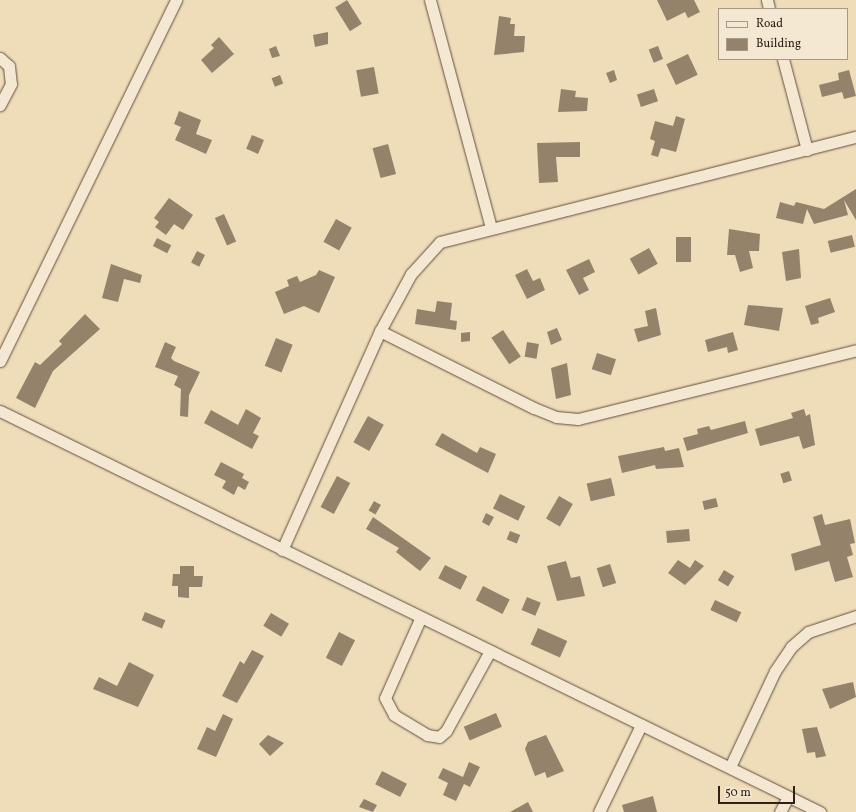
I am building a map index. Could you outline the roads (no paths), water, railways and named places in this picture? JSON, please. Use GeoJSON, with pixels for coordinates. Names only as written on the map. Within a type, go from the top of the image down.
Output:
{"type":"FeatureCollection","features":[{"type":"Feature","properties":{"kind":"street"},"geometry":{"type":"LineString","coordinates":[[0,361],[176,0]]}},
{"type":"Feature","properties":{"kind":"street"},"geometry":{"type":"LineString","coordinates":[[430,0],[491,228]]}},
{"type":"Feature","properties":{"kind":"street"},"geometry":{"type":"LineString","coordinates":[[0,58],[9,66],[11,84],[0,105]]}},
{"type":"Feature","properties":{"kind":"street"},"geometry":{"type":"LineString","coordinates":[[783,60],[807,150]]}},
{"type":"Feature","properties":{"kind":"street"},"geometry":{"type":"LineString","coordinates":[[282,550],[380,331],[422,258],[440,242],[856,137]]}},
{"type":"Feature","properties":{"kind":"street"},"geometry":{"type":"LineString","coordinates":[[380,331],[534,408],[556,417],[578,419],[856,350]]}},
{"type":"Feature","properties":{"kind":"street"},"geometry":{"type":"LineString","coordinates":[[0,411],[641,726],[730,766],[788,797],[820,812]]}},
{"type":"Feature","properties":{"kind":"street"},"geometry":{"type":"LineString","coordinates":[[730,766],[775,671],[791,647],[808,632],[856,616]]}},
{"type":"Feature","properties":{"kind":"street"},"geometry":{"type":"LineString","coordinates":[[420,618],[385,698],[394,715],[427,735],[439,736],[446,732],[490,651]]}},
{"type":"Feature","properties":{"kind":"street"},"geometry":{"type":"LineString","coordinates":[[599,812],[641,726]]}},
{"type":"Feature","properties":{"kind":"street"},"geometry":{"type":"LineString","coordinates":[[780,812],[788,797]]}}]}
